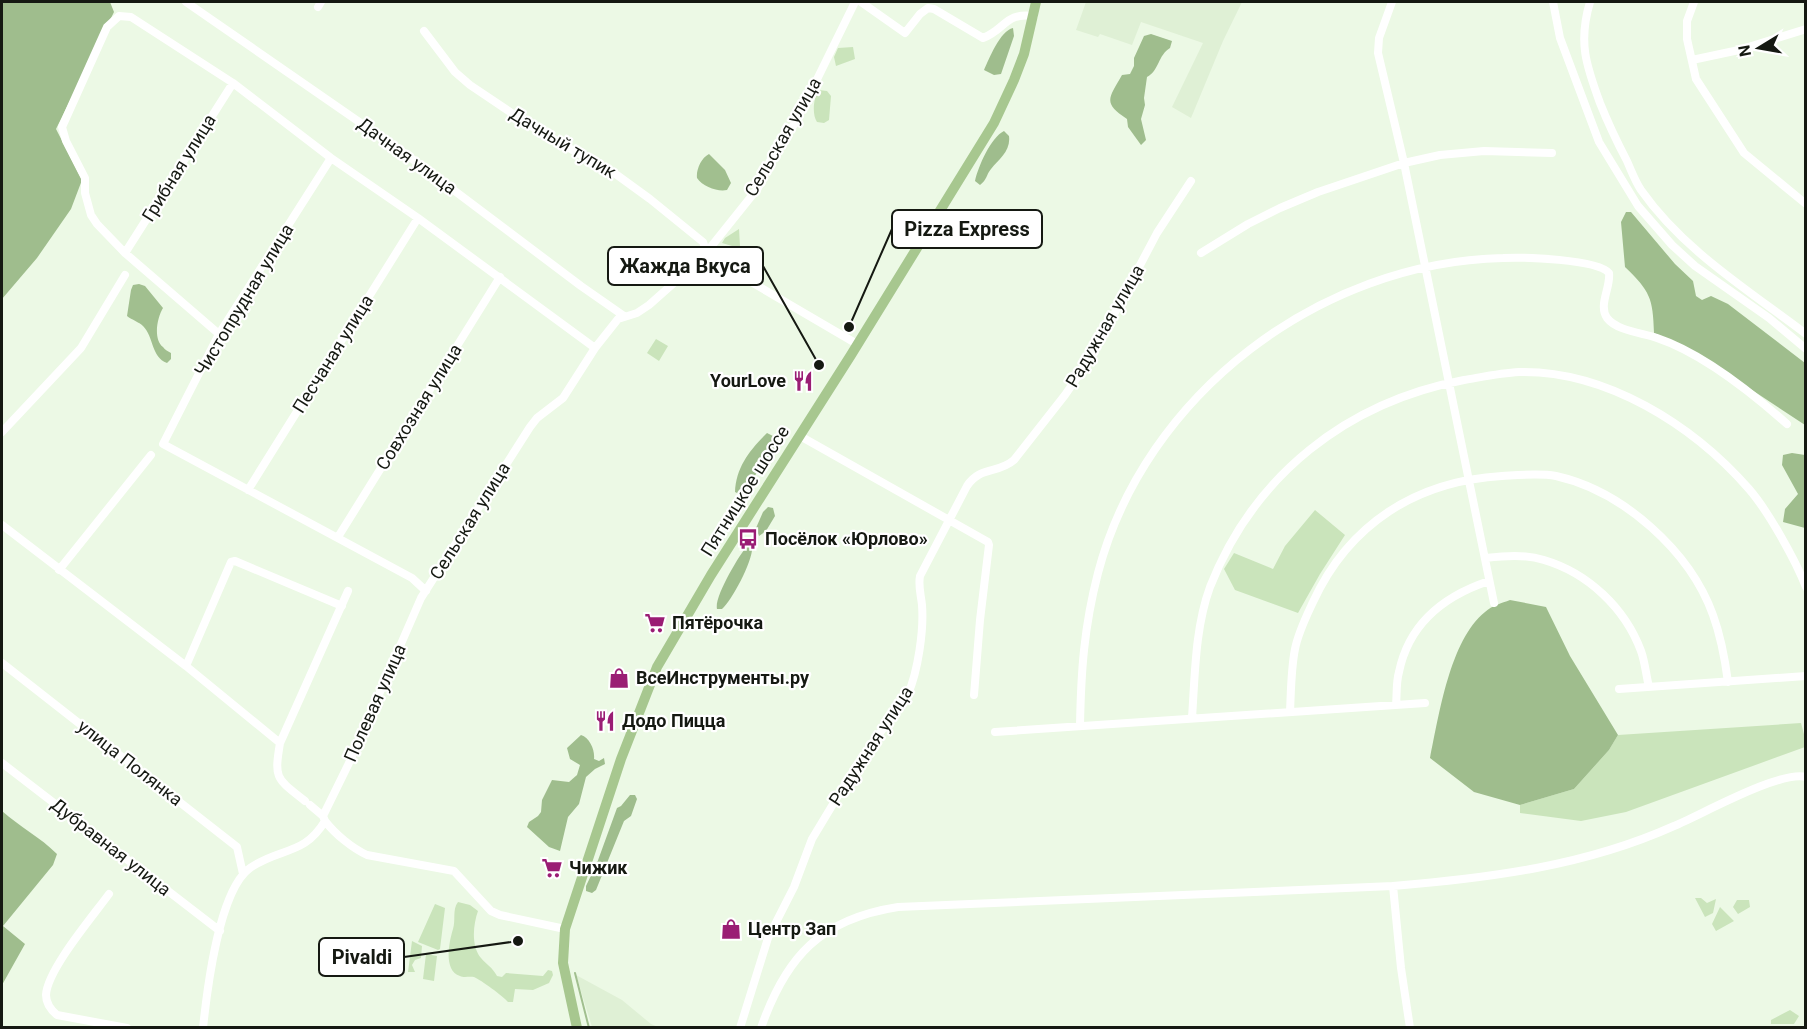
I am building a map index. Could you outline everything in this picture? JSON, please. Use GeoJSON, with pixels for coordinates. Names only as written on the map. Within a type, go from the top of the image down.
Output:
{"type":"FeatureCollection","features":[{"type":"Feature","properties":{"kind":"main road","name":"Пятницкое шоссе"},"geometry":{"type":"LineString","coordinates":[[577,1028],[563,963],[565,929],[621,759],[657,666],[711,575],[994,123],[1014,80],[1034,16],[1036,2]]}},
{"type":"Feature","properties":{"kind":"street","name":"Дачная улица"},"geometry":{"type":"LineString","coordinates":[[186,2],[407,155],[580,286],[624,316]]}},
{"type":"Feature","properties":{"kind":"street","name":"Сельская улица"},"geometry":{"type":"LineString","coordinates":[[426,591],[530,427],[537,418],[563,398],[594,348],[618,319],[637,313],[649,305],[704,255],[759,188],[764,173],[797,120],[855,2]]}},
{"type":"Feature","properties":{"kind":"street"},"geometry":{"type":"LineString","coordinates":[[861,2],[905,33],[920,14],[928,8],[934,9],[983,38],[989,36],[1013,17],[1022,14],[1034,16]]}},
{"type":"Feature","properties":{"kind":"street"},"geometry":{"type":"LineString","coordinates":[[1392,2],[1379,38],[1378,53],[1404,163],[1494,603]]}},
{"type":"Feature","properties":{"kind":"street"},"geometry":{"type":"LineString","coordinates":[[1554,2],[1560,38],[1599,142],[1638,206],[1672,245],[1695,266],[1769,318],[1806,349]]}},
{"type":"Feature","properties":{"kind":"street"},"geometry":{"type":"LineString","coordinates":[[1590,2],[1584,21],[1583,47],[1591,78],[1606,119],[1640,189],[1675,231],[1717,267],[1806,334]]}},
{"type":"Feature","properties":{"kind":"street"},"geometry":{"type":"LineString","coordinates":[[1694,2],[1687,21],[1687,39],[1696,79],[1744,153],[1806,204]]}},
{"type":"Feature","properties":{"kind":"street"},"geometry":{"type":"LineString","coordinates":[[219,333],[125,253],[97,224],[91,215],[85,193],[85,178],[66,141],[62,128],[107,27],[118,16],[131,17],[233,83],[331,158],[418,218],[594,348]]}},
{"type":"Feature","properties":{"kind":"street"},"geometry":{"type":"LineString","coordinates":[[1692,60],[1739,50],[1806,29]]}},
{"type":"Feature","properties":{"kind":"street","name":"Дачный тупик"},"geometry":{"type":"LineString","coordinates":[[424,31],[455,72],[470,85],[537,130],[617,175],[703,242],[704,255]]}},
{"type":"Feature","properties":{"kind":"street","name":"Грибная улица"},"geometry":{"type":"LineString","coordinates":[[125,253],[233,83]]}},
{"type":"Feature","properties":{"kind":"street"},"geometry":{"type":"LineString","coordinates":[[1201,253],[1248,224],[1280,208],[1329,188],[1404,163],[1440,155],[1484,152],[1552,153]]}},
{"type":"Feature","properties":{"kind":"street","name":"Чистопрудная улица"},"geometry":{"type":"LineString","coordinates":[[248,490],[163,444],[219,333],[331,158]]}},
{"type":"Feature","properties":{"kind":"street","name":"Радужная улица"},"geometry":{"type":"LineString","coordinates":[[740,1028],[768,939],[794,887],[812,839],[856,766],[908,694],[914,682],[921,629],[922,606],[918,584],[920,576],[971,479],[978,474],[1006,466],[1065,395],[1092,356],[1157,232],[1191,181]]}},
{"type":"Feature","properties":{"kind":"street","name":"Песчаная улица"},"geometry":{"type":"LineString","coordinates":[[248,490],[418,218]]}},
{"type":"Feature","properties":{"kind":"street"},"geometry":{"type":"LineString","coordinates":[[704,255],[857,344]]}},
{"type":"Feature","properties":{"kind":"street"},"geometry":{"type":"LineString","coordinates":[[1080,726],[1081,666],[1086,622],[1098,572],[1132,486],[1159,445],[1190,406],[1227,368],[1278,329],[1330,299],[1373,281],[1424,267],[1486,258],[1522,257],[1589,264],[1606,269],[1610,278],[1604,308],[1609,320],[1615,325],[1661,339],[1711,365],[1762,402],[1786,424]]}},
{"type":"Feature","properties":{"kind":"street"},"geometry":{"type":"LineString","coordinates":[[2,432],[81,348],[125,275]]}},
{"type":"Feature","properties":{"kind":"street","name":"Совхозная улица"},"geometry":{"type":"LineString","coordinates":[[338,537],[500,278]]}},
{"type":"Feature","properties":{"kind":"street"},"geometry":{"type":"LineString","coordinates":[[1192,718],[1200,629],[1210,588],[1233,541],[1258,502],[1282,474],[1316,444],[1347,422],[1379,406],[1448,383],[1519,372],[1553,375],[1587,382],[1624,394],[1661,414],[1704,446],[1750,490],[1784,543],[1806,587]]}},
{"type":"Feature","properties":{"kind":"street"},"geometry":{"type":"LineString","coordinates":[[800,436],[985,539],[989,545],[974,695]]}},
{"type":"Feature","properties":{"kind":"street"},"geometry":{"type":"LineString","coordinates":[[59,570],[151,455]]}},
{"type":"Feature","properties":{"kind":"street"},"geometry":{"type":"LineString","coordinates":[[1290,712],[1295,648],[1320,586],[1338,558],[1361,532],[1407,500],[1436,488],[1468,479],[1524,475],[1554,476],[1609,496],[1636,515],[1667,543],[1694,579],[1712,614],[1724,652],[1728,682]]}},
{"type":"Feature","properties":{"kind":"street"},"geometry":{"type":"LineString","coordinates":[[248,490],[412,578],[426,591]]}},
{"type":"Feature","properties":{"kind":"street"},"geometry":{"type":"LineString","coordinates":[[2,525],[186,666],[280,743]]}},
{"type":"Feature","properties":{"kind":"street"},"geometry":{"type":"LineString","coordinates":[[1485,558],[1520,556],[1543,560],[1570,571],[1596,587],[1616,606],[1632,630],[1642,653],[1649,687]]}},
{"type":"Feature","properties":{"kind":"street"},"geometry":{"type":"LineString","coordinates":[[186,666],[231,562],[235,561],[342,606]]}},
{"type":"Feature","properties":{"kind":"street"},"geometry":{"type":"LineString","coordinates":[[1396,705],[1398,673],[1406,648],[1418,626],[1433,610],[1452,596],[1489,581]]}},
{"type":"Feature","properties":{"kind":"street"},"geometry":{"type":"LineString","coordinates":[[348,591],[280,743],[276,768],[279,777],[358,851],[367,855],[454,870],[491,911],[565,929]]}},
{"type":"Feature","properties":{"kind":"street","name":"Полевая улица"},"geometry":{"type":"LineString","coordinates":[[324,818],[426,591]]}},
{"type":"Feature","properties":{"kind":"street","name":"улица Полянка"},"geometry":{"type":"LineString","coordinates":[[2,663],[237,847],[243,874]]}},
{"type":"Feature","properties":{"kind":"street"},"geometry":{"type":"LineString","coordinates":[[1619,688],[1806,676]]}},
{"type":"Feature","properties":{"kind":"street"},"geometry":{"type":"LineString","coordinates":[[995,732],[1425,703]]}},
{"type":"Feature","properties":{"kind":"street","name":"Дубравная улица"},"geometry":{"type":"LineString","coordinates":[[2,763],[220,931]]}},
{"type":"Feature","properties":{"kind":"street"},"geometry":{"type":"LineString","coordinates":[[761,1028],[771,999],[798,956],[830,928],[848,919],[876,910],[909,906],[1393,886],[1467,880],[1531,871],[1599,853],[1671,828],[1779,778],[1800,775],[1806,777]]}},
{"type":"Feature","properties":{"kind":"street"},"geometry":{"type":"LineString","coordinates":[[203,1028],[210,975],[220,931],[228,901],[243,874],[264,861],[307,843],[320,830],[324,818]]}},
{"type":"Feature","properties":{"kind":"street"},"geometry":{"type":"LineString","coordinates":[[1393,886],[1401,968],[1410,1028]]}},
{"type":"Feature","properties":{"kind":"street"},"geometry":{"type":"LineString","coordinates":[[109,894],[54,972],[47,988],[46,998],[52,1011],[57,1015],[127,1028]]}},
{"type":"Feature","properties":{"kind":"shaded area"},"geometry":{"type":"Polygon","coordinates":[[[2,2],[110,2],[114,12],[56,129],[82,180],[71,209],[37,258],[2,299],[2,2]]]}},
{"type":"Feature","properties":{"kind":"shaded area"},"geometry":{"type":"Polygon","coordinates":[[[1086,2],[1242,2],[1191,118],[1172,107],[1203,43],[1141,22],[1132,45],[1100,34],[1098,37],[1076,30],[1086,2]]]}},
{"type":"Feature","properties":{"kind":"shaded area"},"geometry":{"type":"Polygon","coordinates":[[[1013,28],[1014,36],[1001,74],[994,75],[984,70],[999,40],[1013,28]]]}},
{"type":"Feature","properties":{"kind":"shaded area"},"geometry":{"type":"Polygon","coordinates":[[[1151,34],[1172,41],[1170,48],[1147,77],[1145,105],[1141,119],[1146,140],[1141,145],[1128,127],[1127,119],[1114,109],[1110,100],[1122,75],[1130,74],[1144,36],[1151,34]]]}},
{"type":"Feature","properties":{"kind":"shaded area"},"geometry":{"type":"Polygon","coordinates":[[[853,47],[855,59],[836,66],[834,57],[838,48],[853,47]]]}},
{"type":"Feature","properties":{"kind":"shaded area"},"geometry":{"type":"Polygon","coordinates":[[[819,90],[827,91],[831,96],[829,120],[824,123],[817,122],[814,115],[814,102],[819,90]]]}},
{"type":"Feature","properties":{"kind":"shaded area"},"geometry":{"type":"Polygon","coordinates":[[[1004,131],[1009,136],[1008,146],[980,185],[975,181],[982,161],[994,139],[1004,131]]]}},
{"type":"Feature","properties":{"kind":"shaded area"},"geometry":{"type":"Polygon","coordinates":[[[709,154],[725,170],[731,183],[727,190],[711,188],[697,178],[700,164],[709,154]]]}},
{"type":"Feature","properties":{"kind":"shaded area"},"geometry":{"type":"Polygon","coordinates":[[[1626,212],[1631,212],[1675,264],[1693,281],[1696,296],[1702,300],[1711,296],[1728,304],[1805,363],[1805,425],[1693,351],[1654,333],[1653,311],[1645,289],[1625,267],[1621,222],[1626,212]]]}},
{"type":"Feature","properties":{"kind":"shaded area"},"geometry":{"type":"Polygon","coordinates":[[[739,229],[740,246],[722,243],[725,238],[739,229]]]}},
{"type":"Feature","properties":{"kind":"shaded area"},"geometry":{"type":"Polygon","coordinates":[[[133,285],[145,286],[163,308],[159,317],[157,334],[160,343],[171,353],[171,359],[167,363],[155,352],[143,326],[127,316],[131,290],[133,285]]]}},
{"type":"Feature","properties":{"kind":"shaded area"},"geometry":{"type":"Polygon","coordinates":[[[656,339],[668,346],[659,361],[647,353],[656,339]]]}},
{"type":"Feature","properties":{"kind":"shaded area"},"geometry":{"type":"Polygon","coordinates":[[[767,433],[773,436],[777,445],[741,495],[735,492],[741,467],[767,433]]]}},
{"type":"Feature","properties":{"kind":"shaded area"},"geometry":{"type":"Polygon","coordinates":[[[1792,453],[1805,455],[1805,528],[1783,522],[1785,509],[1798,494],[1782,465],[1783,455],[1792,453]]]}},
{"type":"Feature","properties":{"kind":"shaded area"},"geometry":{"type":"Polygon","coordinates":[[[768,507],[773,508],[775,516],[766,531],[759,536],[756,528],[763,512],[768,507]]]}},
{"type":"Feature","properties":{"kind":"shaded area"},"geometry":{"type":"Polygon","coordinates":[[[1315,510],[1345,535],[1298,613],[1235,590],[1224,569],[1234,553],[1273,569],[1285,546],[1315,510]]]}},
{"type":"Feature","properties":{"kind":"shaded area"},"geometry":{"type":"Polygon","coordinates":[[[748,545],[752,545],[752,551],[742,578],[722,609],[717,609],[723,586],[733,566],[748,545]]]}},
{"type":"Feature","properties":{"kind":"shaded area"},"geometry":{"type":"Polygon","coordinates":[[[1510,600],[1546,607],[1570,656],[1618,735],[1609,750],[1574,789],[1520,805],[1474,792],[1430,758],[1442,700],[1463,641],[1485,612],[1493,606],[1510,600]]]}},
{"type":"Feature","properties":{"kind":"shaded area"},"geometry":{"type":"Polygon","coordinates":[[[1801,723],[1805,747],[1626,812],[1581,821],[1520,813],[1520,805],[1574,789],[1609,750],[1618,735],[1801,723]]]}},
{"type":"Feature","properties":{"kind":"shaded area"},"geometry":{"type":"Polygon","coordinates":[[[581,735],[591,745],[594,759],[599,761],[604,758],[605,764],[586,777],[579,804],[568,817],[560,851],[549,847],[527,827],[529,822],[541,812],[542,800],[552,780],[569,782],[577,775],[580,765],[570,759],[567,748],[581,735]]]}},
{"type":"Feature","properties":{"kind":"shaded area"},"geometry":{"type":"Polygon","coordinates":[[[630,795],[635,795],[637,799],[631,816],[624,821],[596,890],[592,893],[586,891],[617,808],[630,795]]]}},
{"type":"Feature","properties":{"kind":"shaded area"},"geometry":{"type":"Polygon","coordinates":[[[2,811],[57,854],[53,865],[3,926],[25,944],[2,985],[2,811]]]}},
{"type":"Feature","properties":{"kind":"shaded area"},"geometry":{"type":"Polygon","coordinates":[[[1695,898],[1701,898],[1707,903],[1716,899],[1713,913],[1705,917],[1695,898]]]}},
{"type":"Feature","properties":{"kind":"shaded area"},"geometry":{"type":"Polygon","coordinates":[[[1737,900],[1749,900],[1750,907],[1738,914],[1733,907],[1737,900]]]}},
{"type":"Feature","properties":{"kind":"shaded area"},"geometry":{"type":"Polygon","coordinates":[[[458,902],[470,905],[478,911],[474,942],[481,958],[497,976],[502,977],[506,973],[543,976],[548,970],[552,971],[553,975],[549,983],[533,990],[515,989],[513,1002],[508,1002],[474,977],[462,977],[455,973],[449,962],[449,955],[455,908],[458,902]]]}},
{"type":"Feature","properties":{"kind":"shaded area"},"geometry":{"type":"Polygon","coordinates":[[[435,904],[445,908],[440,949],[438,950],[418,942],[435,904]]]}},
{"type":"Feature","properties":{"kind":"shaded area"},"geometry":{"type":"Polygon","coordinates":[[[1720,907],[1734,921],[1716,931],[1712,924],[1720,907]]]}},
{"type":"Feature","properties":{"kind":"shaded area"},"geometry":{"type":"Polygon","coordinates":[[[412,941],[422,946],[421,958],[415,960],[412,965],[415,972],[408,972],[412,941]]]}},
{"type":"Feature","properties":{"kind":"shaded area"},"geometry":{"type":"Polygon","coordinates":[[[426,954],[437,956],[434,981],[423,979],[426,954]]]}},
{"type":"Feature","properties":{"kind":"shaded area"},"geometry":{"type":"Polygon","coordinates":[[[576,975],[622,1000],[651,1024],[658,1027],[592,1027],[576,975]]]}},
{"type":"Feature","properties":{"kind":"shaded area"},"geometry":{"type":"Polygon","coordinates":[[[1790,1010],[1799,1016],[1794,1024],[1771,1024],[1771,1020],[1790,1010]]]}},
{"type":"Feature","properties":{"kind":"waterway"},"geometry":{"type":"LineString","coordinates":[[575,973],[589,1028]]}},
{"type":"Feature","properties":{"kind":"place","name":"Pizza Express"},"geometry":{"type":"Point","coordinates":[849,327]}},
{"type":"Feature","properties":{"kind":"place","name":"Жажда Вкуса"},"geometry":{"type":"Point","coordinates":[819,365]}},
{"type":"Feature","properties":{"kind":"place","name":"YourLove"},"geometry":{"type":"Point","coordinates":[803,381]}},
{"type":"Feature","properties":{"kind":"place","name":"Посёлок «Юрлово»"},"geometry":{"type":"Point","coordinates":[748,539]}},
{"type":"Feature","properties":{"kind":"place","name":"Пятёрочка"},"geometry":{"type":"Point","coordinates":[655,623]}},
{"type":"Feature","properties":{"kind":"place","name":"ВсеИнструменты.ру"},"geometry":{"type":"Point","coordinates":[619,678]}},
{"type":"Feature","properties":{"kind":"place","name":"Додо Пицца"},"geometry":{"type":"Point","coordinates":[605,721]}},
{"type":"Feature","properties":{"kind":"place","name":"Чижик"},"geometry":{"type":"Point","coordinates":[552,868]}},
{"type":"Feature","properties":{"kind":"place","name":"Центр Зап"},"geometry":{"type":"Point","coordinates":[731,929]}},
{"type":"Feature","properties":{"kind":"place","name":"Pivaldi"},"geometry":{"type":"Point","coordinates":[518,941]}}]}
